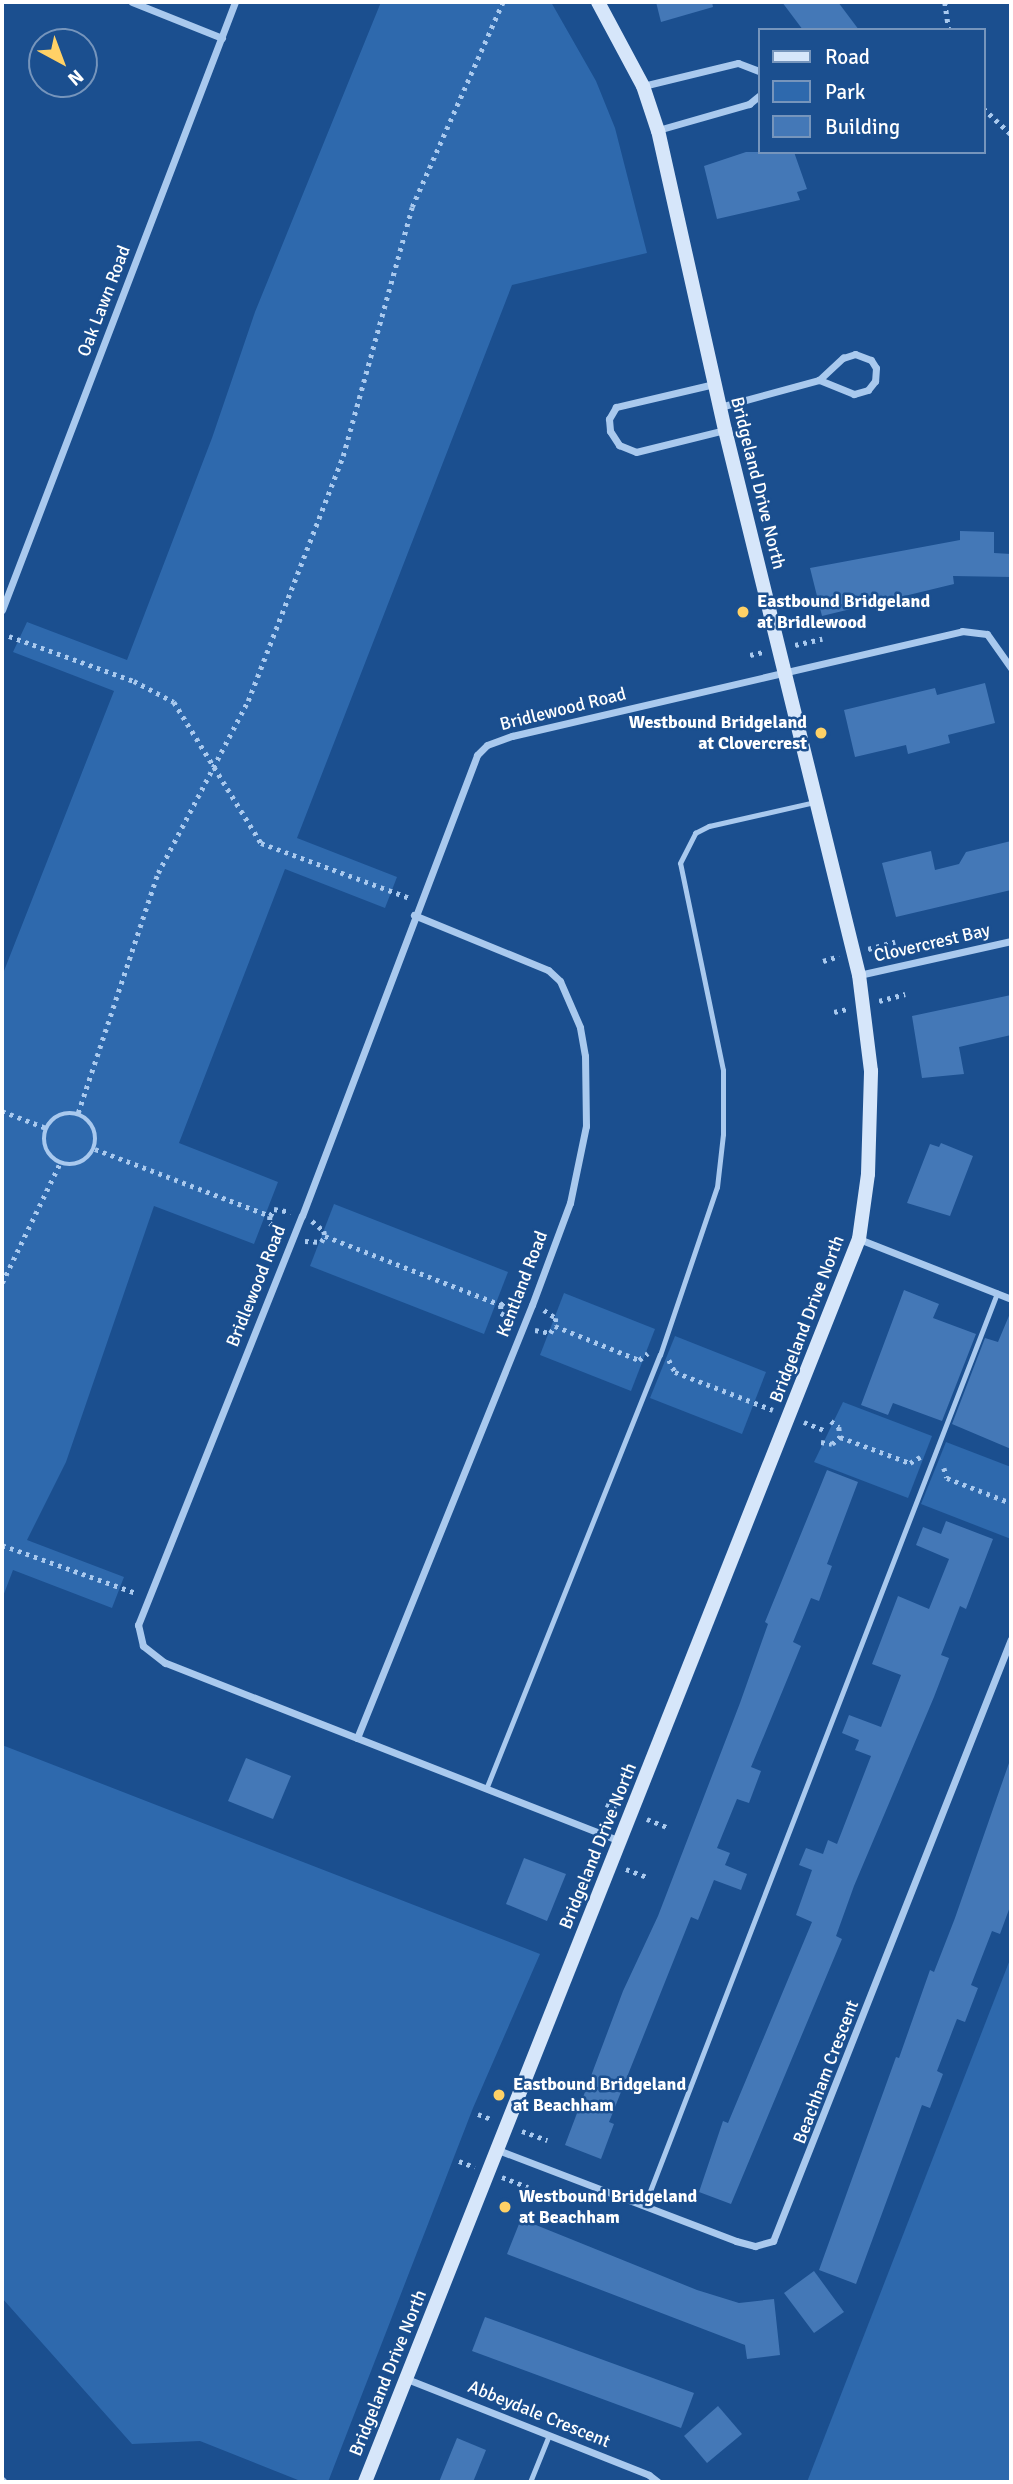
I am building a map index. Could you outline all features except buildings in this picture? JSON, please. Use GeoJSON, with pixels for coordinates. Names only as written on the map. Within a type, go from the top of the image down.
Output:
{"type":"FeatureCollection","features":[{"type":"Feature","properties":{"kind":"street"},"geometry":{"type":"LineString","coordinates":[[132,2],[222,37]]}},
{"type":"Feature","properties":{"kind":"street","name":"Oak Lawn Road"},"geometry":{"type":"LineString","coordinates":[[2,610],[235,2]]}},
{"type":"Feature","properties":{"kind":"street","name":"Bridgeland Drive North"},"geometry":{"type":"LineString","coordinates":[[365,2482],[859,1239],[868,1174],[871,1071],[859,975],[724,430],[658,131],[643,86],[598,2]]}},
{"type":"Feature","properties":{"kind":"street"},"geometry":{"type":"LineString","coordinates":[[643,86],[738,63],[758,71]]}},
{"type":"Feature","properties":{"kind":"street"},"geometry":{"type":"LineString","coordinates":[[658,131],[749,104],[758,97]]}},
{"type":"Feature","properties":{"kind":"street"},"geometry":{"type":"LineString","coordinates":[[720,407],[819,380],[843,358],[855,354],[871,360],[876,368],[875,382],[868,390],[854,394],[819,380]]}},
{"type":"Feature","properties":{"kind":"street"},"geometry":{"type":"LineString","coordinates":[[714,384],[616,407],[609,419],[610,431],[619,445],[636,452],[724,430]]}},
{"type":"Feature","properties":{"kind":"street"},"geometry":{"type":"LineString","coordinates":[[785,672],[962,631],[987,634],[1011,668]]}},
{"type":"Feature","properties":{"kind":"street","name":"Bridlewood Road"},"geometry":{"type":"LineString","coordinates":[[620,1841],[165,1663],[144,1646],[138,1625],[302,1216],[470,769],[487,745],[785,672]]}},
{"type":"Feature","properties":{"kind":"street","name":"Kentland Road"},"geometry":{"type":"LineString","coordinates":[[357,1738],[532,1305],[570,1203],[586,1126],[588,1092],[580,1027],[560,981],[548,970],[414,915]]}},
{"type":"Feature","properties":{"kind":"street","name":"Clovercrest Bay"},"geometry":{"type":"LineString","coordinates":[[859,975],[1011,941]]}},
{"type":"Feature","properties":{"kind":"street"},"geometry":{"type":"LineString","coordinates":[[859,1239],[1011,1299]]}},
{"type":"Feature","properties":{"kind":"street","name":"Beachham Crescent"},"geometry":{"type":"LineString","coordinates":[[498,2150],[736,2241],[755,2246],[773,2241],[783,2224],[1011,1639]]}},
{"type":"Feature","properties":{"kind":"street","name":"Abbeydale Crescent"},"geometry":{"type":"LineString","coordinates":[[407,2379],[549,2435],[658,2482]]}},
{"type":"Feature","properties":{"kind":"lane"},"geometry":{"type":"LineString","coordinates":[[486,1789],[660,1355],[706,1225],[723,1134],[723,1070],[717,1026],[680,863],[695,833],[709,826],[818,801]]}},
{"type":"Feature","properties":{"kind":"lane"},"geometry":{"type":"LineString","coordinates":[[645,2204],[997,1293]]}},
{"type":"Feature","properties":{"kind":"lane"},"geometry":{"type":"LineString","coordinates":[[530,2482],[549,2435]]}},
{"type":"Feature","properties":{"kind":"path"},"geometry":{"type":"LineString","coordinates":[[78,1113],[158,873],[211,766],[248,701],[338,469],[412,207],[503,2]]}},
{"type":"Feature","properties":{"kind":"path"},"geometry":{"type":"LineString","coordinates":[[945,2],[949,28]]}},
{"type":"Feature","properties":{"kind":"path"},"geometry":{"type":"LineString","coordinates":[[985,110],[1011,134]]}},
{"type":"Feature","properties":{"kind":"path"},"geometry":{"type":"LineString","coordinates":[[9,636],[134,681],[174,702],[211,766],[261,843],[419,902]]}},
{"type":"Feature","properties":{"kind":"path"},"geometry":{"type":"LineString","coordinates":[[2,1111],[46,1128]]}},
{"type":"Feature","properties":{"kind":"path"},"geometry":{"type":"LineString","coordinates":[[78,1113],[92,1123],[95,1149],[77,1165],[60,1163],[44,1145],[46,1128],[56,1116],[78,1113]]}},
{"type":"Feature","properties":{"kind":"path"},"geometry":{"type":"LineString","coordinates":[[95,1149],[270,1216],[274,1209],[283,1209],[302,1216],[320,1226],[325,1236],[501,1305],[514,1299],[550,1312],[555,1326],[639,1360],[644,1353],[660,1355],[674,1364],[675,1373],[826,1431]]}},
{"type":"Feature","properties":{"kind":"path"},"geometry":{"type":"LineString","coordinates":[[2,1283],[60,1163]]}},
{"type":"Feature","properties":{"kind":"path"},"geometry":{"type":"LineString","coordinates":[[821,1442],[832,1444],[839,1437],[839,1427],[831,1421]]}},
{"type":"Feature","properties":{"kind":"path"},"geometry":{"type":"LineString","coordinates":[[839,1437],[910,1463],[915,1457],[932,1460],[946,1470],[947,1478],[1011,1503]]}},
{"type":"Feature","properties":{"kind":"path"},"geometry":{"type":"LineString","coordinates":[[2,1545],[149,1598]]}},
{"type":"Feature","properties":{"kind":"green space"},"geometry":{"type":"Polygon","coordinates":[[[381,2],[551,2],[596,81],[615,128],[647,253],[512,285],[297,838],[397,877],[385,908],[285,869],[179,1143],[278,1182],[254,1244],[154,1206],[66,1462],[27,1540],[124,1577],[112,1608],[13,1570],[2,1599],[2,976],[114,691],[13,652],[27,622],[127,660],[212,438],[255,312],[381,2]]]}},
{"type":"Feature","properties":{"kind":"green space"},"geometry":{"type":"Polygon","coordinates":[[[334,1204],[508,1272],[484,1334],[310,1266],[334,1204]]]}},
{"type":"Feature","properties":{"kind":"green space"},"geometry":{"type":"Polygon","coordinates":[[[564,1293],[655,1329],[631,1391],[540,1355],[564,1293]]]}},
{"type":"Feature","properties":{"kind":"green space"},"geometry":{"type":"Polygon","coordinates":[[[675,1336],[766,1372],[742,1434],[650,1398],[675,1336]]]}},
{"type":"Feature","properties":{"kind":"green space"},"geometry":{"type":"Polygon","coordinates":[[[843,1402],[932,1436],[908,1498],[814,1462],[843,1402]]]}},
{"type":"Feature","properties":{"kind":"green space"},"geometry":{"type":"Polygon","coordinates":[[[946,1442],[1011,1467],[1011,1539],[921,1504],[946,1442]]]}},
{"type":"Feature","properties":{"kind":"green space"},"geometry":{"type":"Polygon","coordinates":[[[2,1745],[540,1954],[473,2108],[328,2482],[303,2482],[200,2441],[132,2444],[2,2298],[2,1745]]]}},
{"type":"Feature","properties":{"kind":"green space"},"geometry":{"type":"Polygon","coordinates":[[[1011,1957],[1011,2482],[807,2482],[1011,1957]]]}},
{"type":"Feature","properties":{"kind":"place","name":"Eastbound Bridgeland at Bridlewood"},"geometry":{"type":"Point","coordinates":[743,612]}},
{"type":"Feature","properties":{"kind":"place","name":"Westbound Bridgeland at Clovercrest"},"geometry":{"type":"Point","coordinates":[821,733]}},
{"type":"Feature","properties":{"kind":"place","name":"Eastbound Bridgeland at Beachham"},"geometry":{"type":"Point","coordinates":[499,2095]}},
{"type":"Feature","properties":{"kind":"place","name":"Westbound Bridgeland at Beachham"},"geometry":{"type":"Point","coordinates":[505,2207]}}]}
